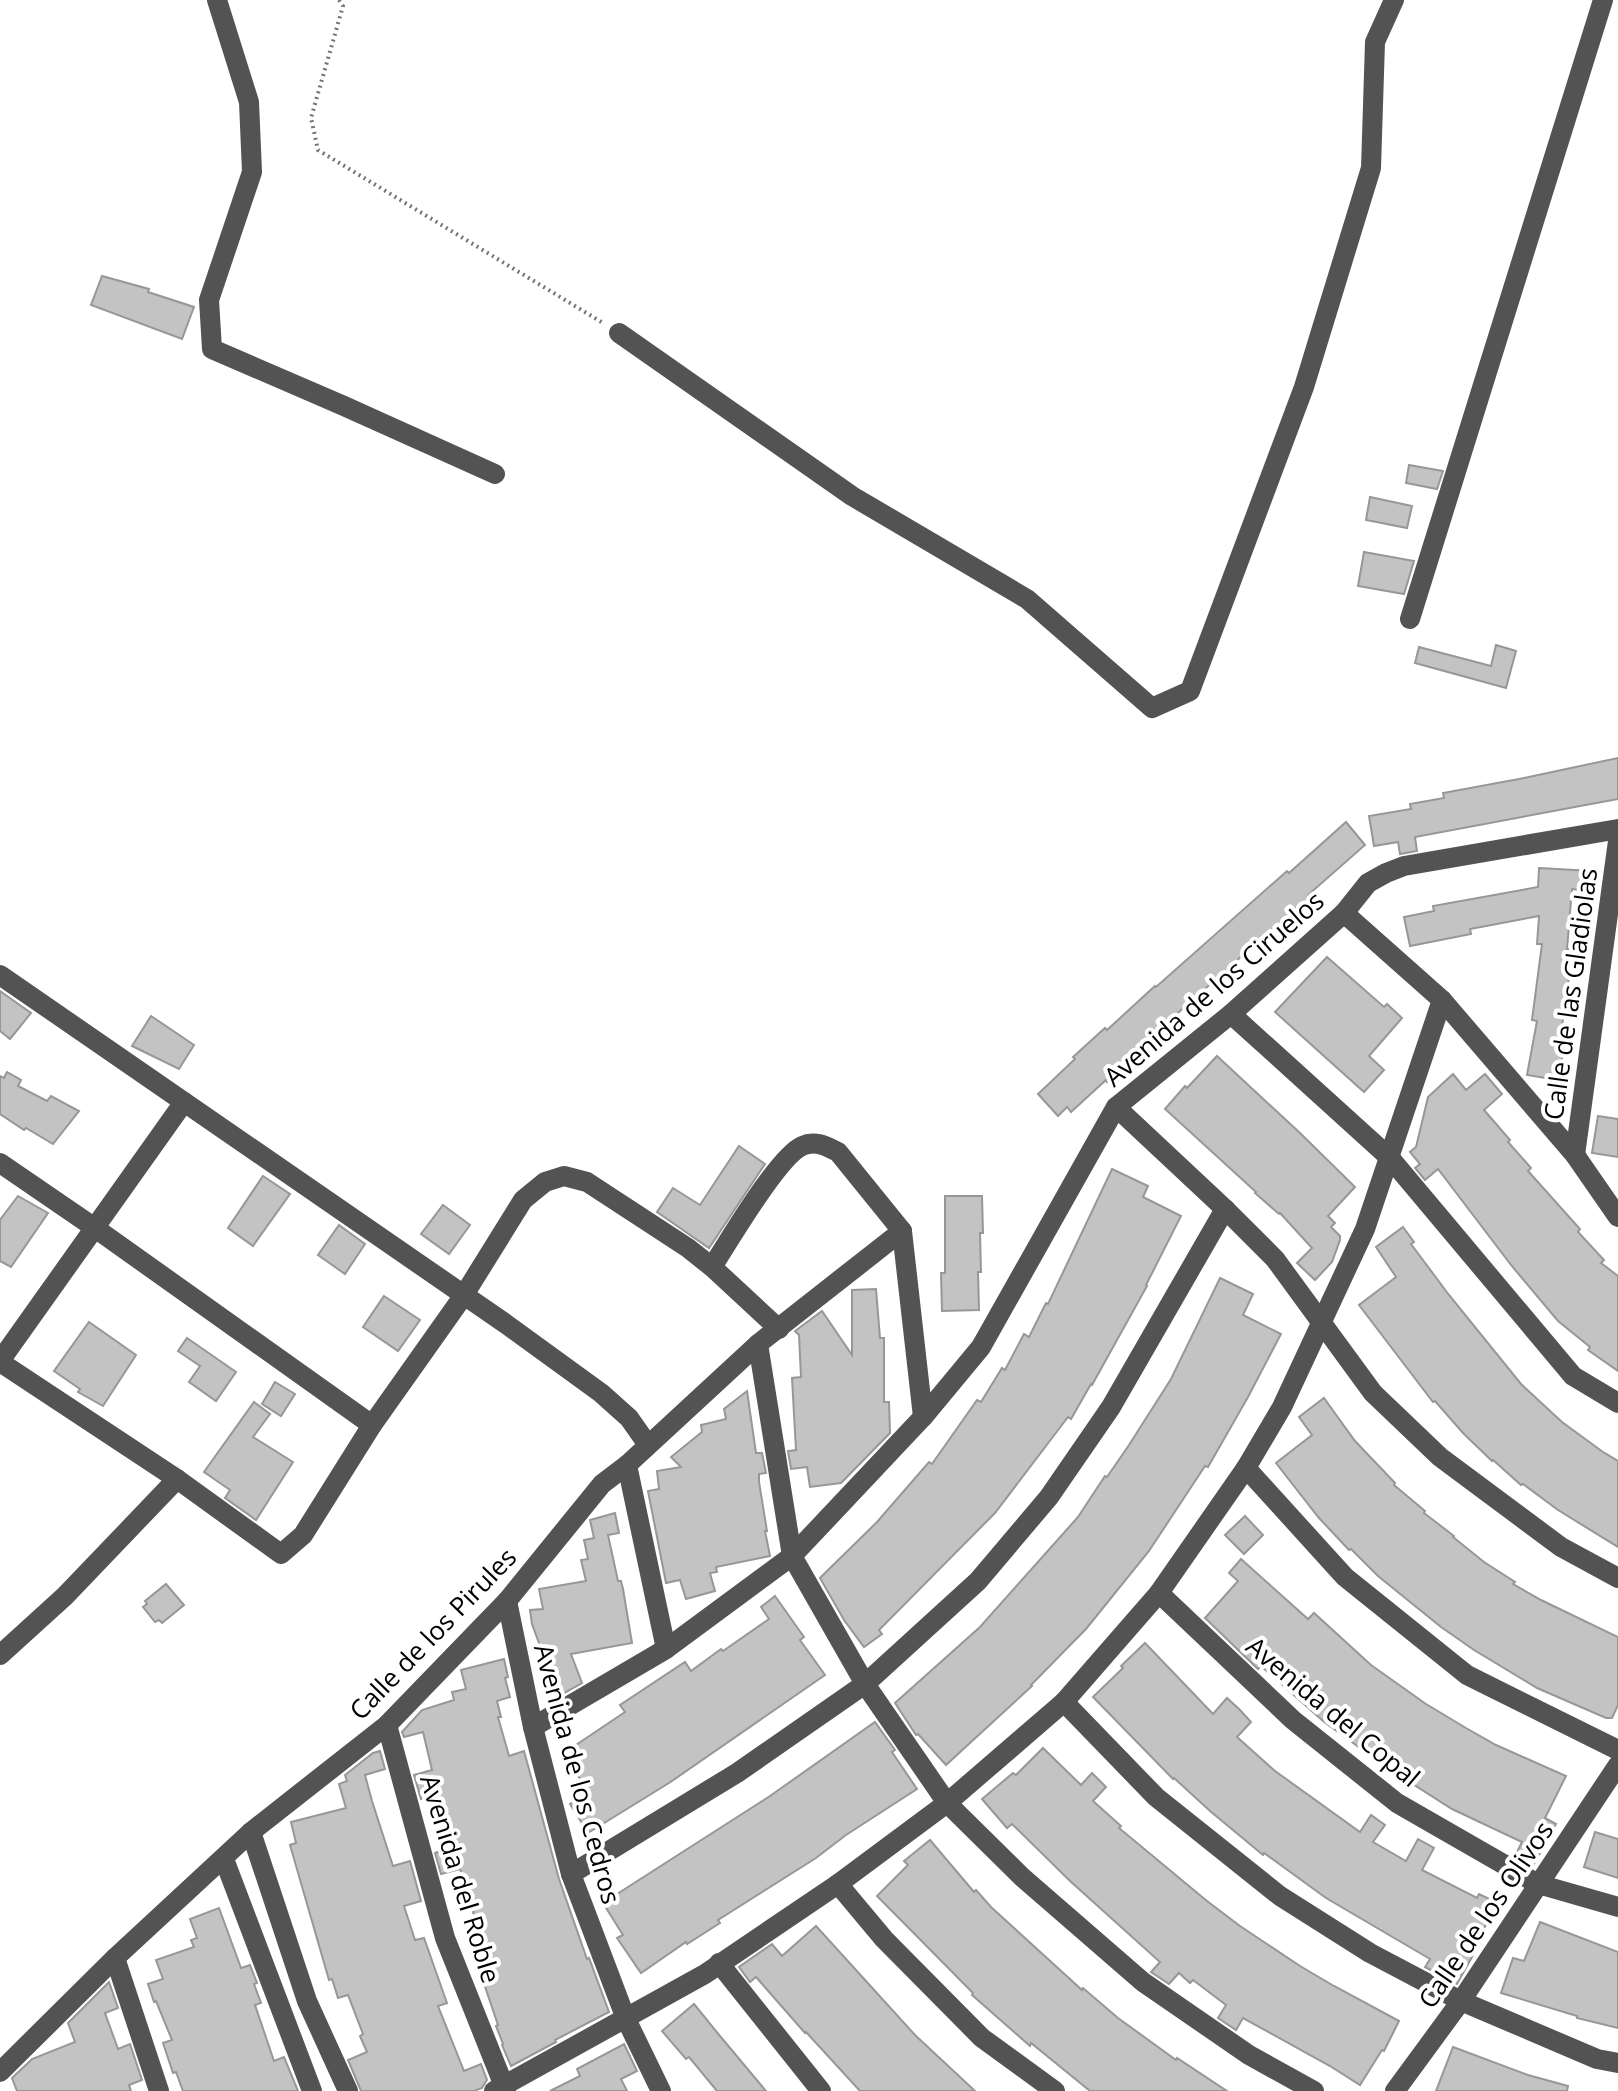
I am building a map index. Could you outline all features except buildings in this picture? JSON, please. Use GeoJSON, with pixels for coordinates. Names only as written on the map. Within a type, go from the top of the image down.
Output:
{"type":"FeatureCollection","features":[{"type":"Feature","properties":{"kind":"street"},"geometry":{"type":"LineString","coordinates":[[217,0],[249,102],[252,172],[209,300],[212,349],[495,474]]}},
{"type":"Feature","properties":{"kind":"street"},"geometry":{"type":"LineString","coordinates":[[619,333],[852,496],[1027,599],[1152,708],[1190,691],[1304,387],[1371,168],[1375,42],[1394,0]]}},
{"type":"Feature","properties":{"kind":"street"},"geometry":{"type":"LineString","coordinates":[[1410,619],[1603,0]]}},
{"type":"Feature","properties":{"kind":"street","name":"Avenida de los Ciruelos"},"geometry":{"type":"LineString","coordinates":[[533,1727],[666,1649],[792,1556],[923,1417],[981,1347],[1116,1107],[1231,1014],[1344,913],[1368,883],[1404,866],[1618,829]]}},
{"type":"Feature","properties":{"kind":"street","name":"Calle de las Gladiolas"},"geometry":{"type":"LineString","coordinates":[[1575,1155],[1618,841]]}},
{"type":"Feature","properties":{"kind":"street"},"geometry":{"type":"LineString","coordinates":[[1344,913],[1442,1000],[1575,1155],[1618,1217]]}},
{"type":"Feature","properties":{"kind":"street"},"geometry":{"type":"LineString","coordinates":[[0,975],[601,1393],[629,1418],[648,1445]]}},
{"type":"Feature","properties":{"kind":"street"},"geometry":{"type":"LineString","coordinates":[[502,2089],[705,1974],[838,1884],[947,1803],[1064,1702],[1159,1593],[1246,1468],[1282,1407],[1365,1229],[1442,1000]]}},
{"type":"Feature","properties":{"kind":"street"},"geometry":{"type":"LineString","coordinates":[[1231,1014],[1390,1158],[1573,1376],[1618,1403]]}},
{"type":"Feature","properties":{"kind":"street"},"geometry":{"type":"LineString","coordinates":[[184,1102],[0,1362],[177,1479],[281,1554],[303,1535],[372,1425],[464,1295],[523,1200],[545,1182],[564,1176],[587,1182],[688,1248],[779,1329]]}},
{"type":"Feature","properties":{"kind":"street"},"geometry":{"type":"LineString","coordinates":[[1116,1107],[1275,1259],[1373,1393],[1440,1457],[1561,1547],[1618,1578]]}},
{"type":"Feature","properties":{"kind":"street"},"geometry":{"type":"LineString","coordinates":[[712,1267],[775,1172],[801,1147],[825,1145],[838,1152],[902,1231],[923,1417]]}},
{"type":"Feature","properties":{"kind":"street"},"geometry":{"type":"LineString","coordinates":[[0,1163],[372,1425]]}},
{"type":"Feature","properties":{"kind":"street"},"geometry":{"type":"LineString","coordinates":[[571,1874],[737,1773],[865,1684],[978,1581],[1049,1497],[1111,1407],[1225,1209]]}},
{"type":"Feature","properties":{"kind":"street","name":"Calle de los Pirules"},"geometry":{"type":"LineString","coordinates":[[0,2072],[115,1958],[251,1832],[387,1725],[507,1601],[602,1484],[627,1465],[758,1344],[902,1231]]}},
{"type":"Feature","properties":{"kind":"street"},"geometry":{"type":"LineString","coordinates":[[758,1344],[792,1556],[865,1684],[947,1803],[1022,1877],[1143,1982],[1249,2055],[1314,2091]]}},
{"type":"Feature","properties":{"kind":"street"},"geometry":{"type":"LineString","coordinates":[[627,1465],[666,1649]]}},
{"type":"Feature","properties":{"kind":"street"},"geometry":{"type":"LineString","coordinates":[[1246,1468],[1345,1577],[1467,1675],[1618,1750]]}},
{"type":"Feature","properties":{"kind":"street"},"geometry":{"type":"LineString","coordinates":[[0,1655],[65,1596],[177,1479]]}},
{"type":"Feature","properties":{"kind":"street","name":"Avenida del Copal"},"geometry":{"type":"LineString","coordinates":[[1159,1593],[1293,1720],[1397,1803],[1538,1884],[1618,1907]]}},
{"type":"Feature","properties":{"kind":"street","name":"Avenida de los Cedros"},"geometry":{"type":"LineString","coordinates":[[507,1601],[533,1727],[571,1874],[626,2019],[661,2091]]}},
{"type":"Feature","properties":{"kind":"street"},"geometry":{"type":"LineString","coordinates":[[1064,1702],[1156,1797],[1280,1896],[1370,1953],[1461,2001],[1597,2059],[1618,2063]]}},
{"type":"Feature","properties":{"kind":"street","name":"Avenida del Roble"},"geometry":{"type":"LineString","coordinates":[[387,1725],[445,1938],[502,2089]]}},
{"type":"Feature","properties":{"kind":"street","name":"Calle de los Olivos"},"geometry":{"type":"LineString","coordinates":[[1395,2091],[1461,2001],[1618,1765]]}},
{"type":"Feature","properties":{"kind":"street"},"geometry":{"type":"LineString","coordinates":[[251,1832],[307,2001],[348,2091]]}},
{"type":"Feature","properties":{"kind":"street"},"geometry":{"type":"LineString","coordinates":[[224,1859],[312,2091]]}},
{"type":"Feature","properties":{"kind":"street"},"geometry":{"type":"LineString","coordinates":[[838,1884],[884,1939],[982,2038],[1055,2091]]}},
{"type":"Feature","properties":{"kind":"street"},"geometry":{"type":"LineString","coordinates":[[115,1958],[159,2091]]}},
{"type":"Feature","properties":{"kind":"street"},"geometry":{"type":"LineString","coordinates":[[719,1963],[821,2091]]}},
{"type":"Feature","properties":{"kind":"path"},"geometry":{"type":"LineString","coordinates":[[339,0],[343,6],[311,118],[318,150],[619,333]]}}]}
